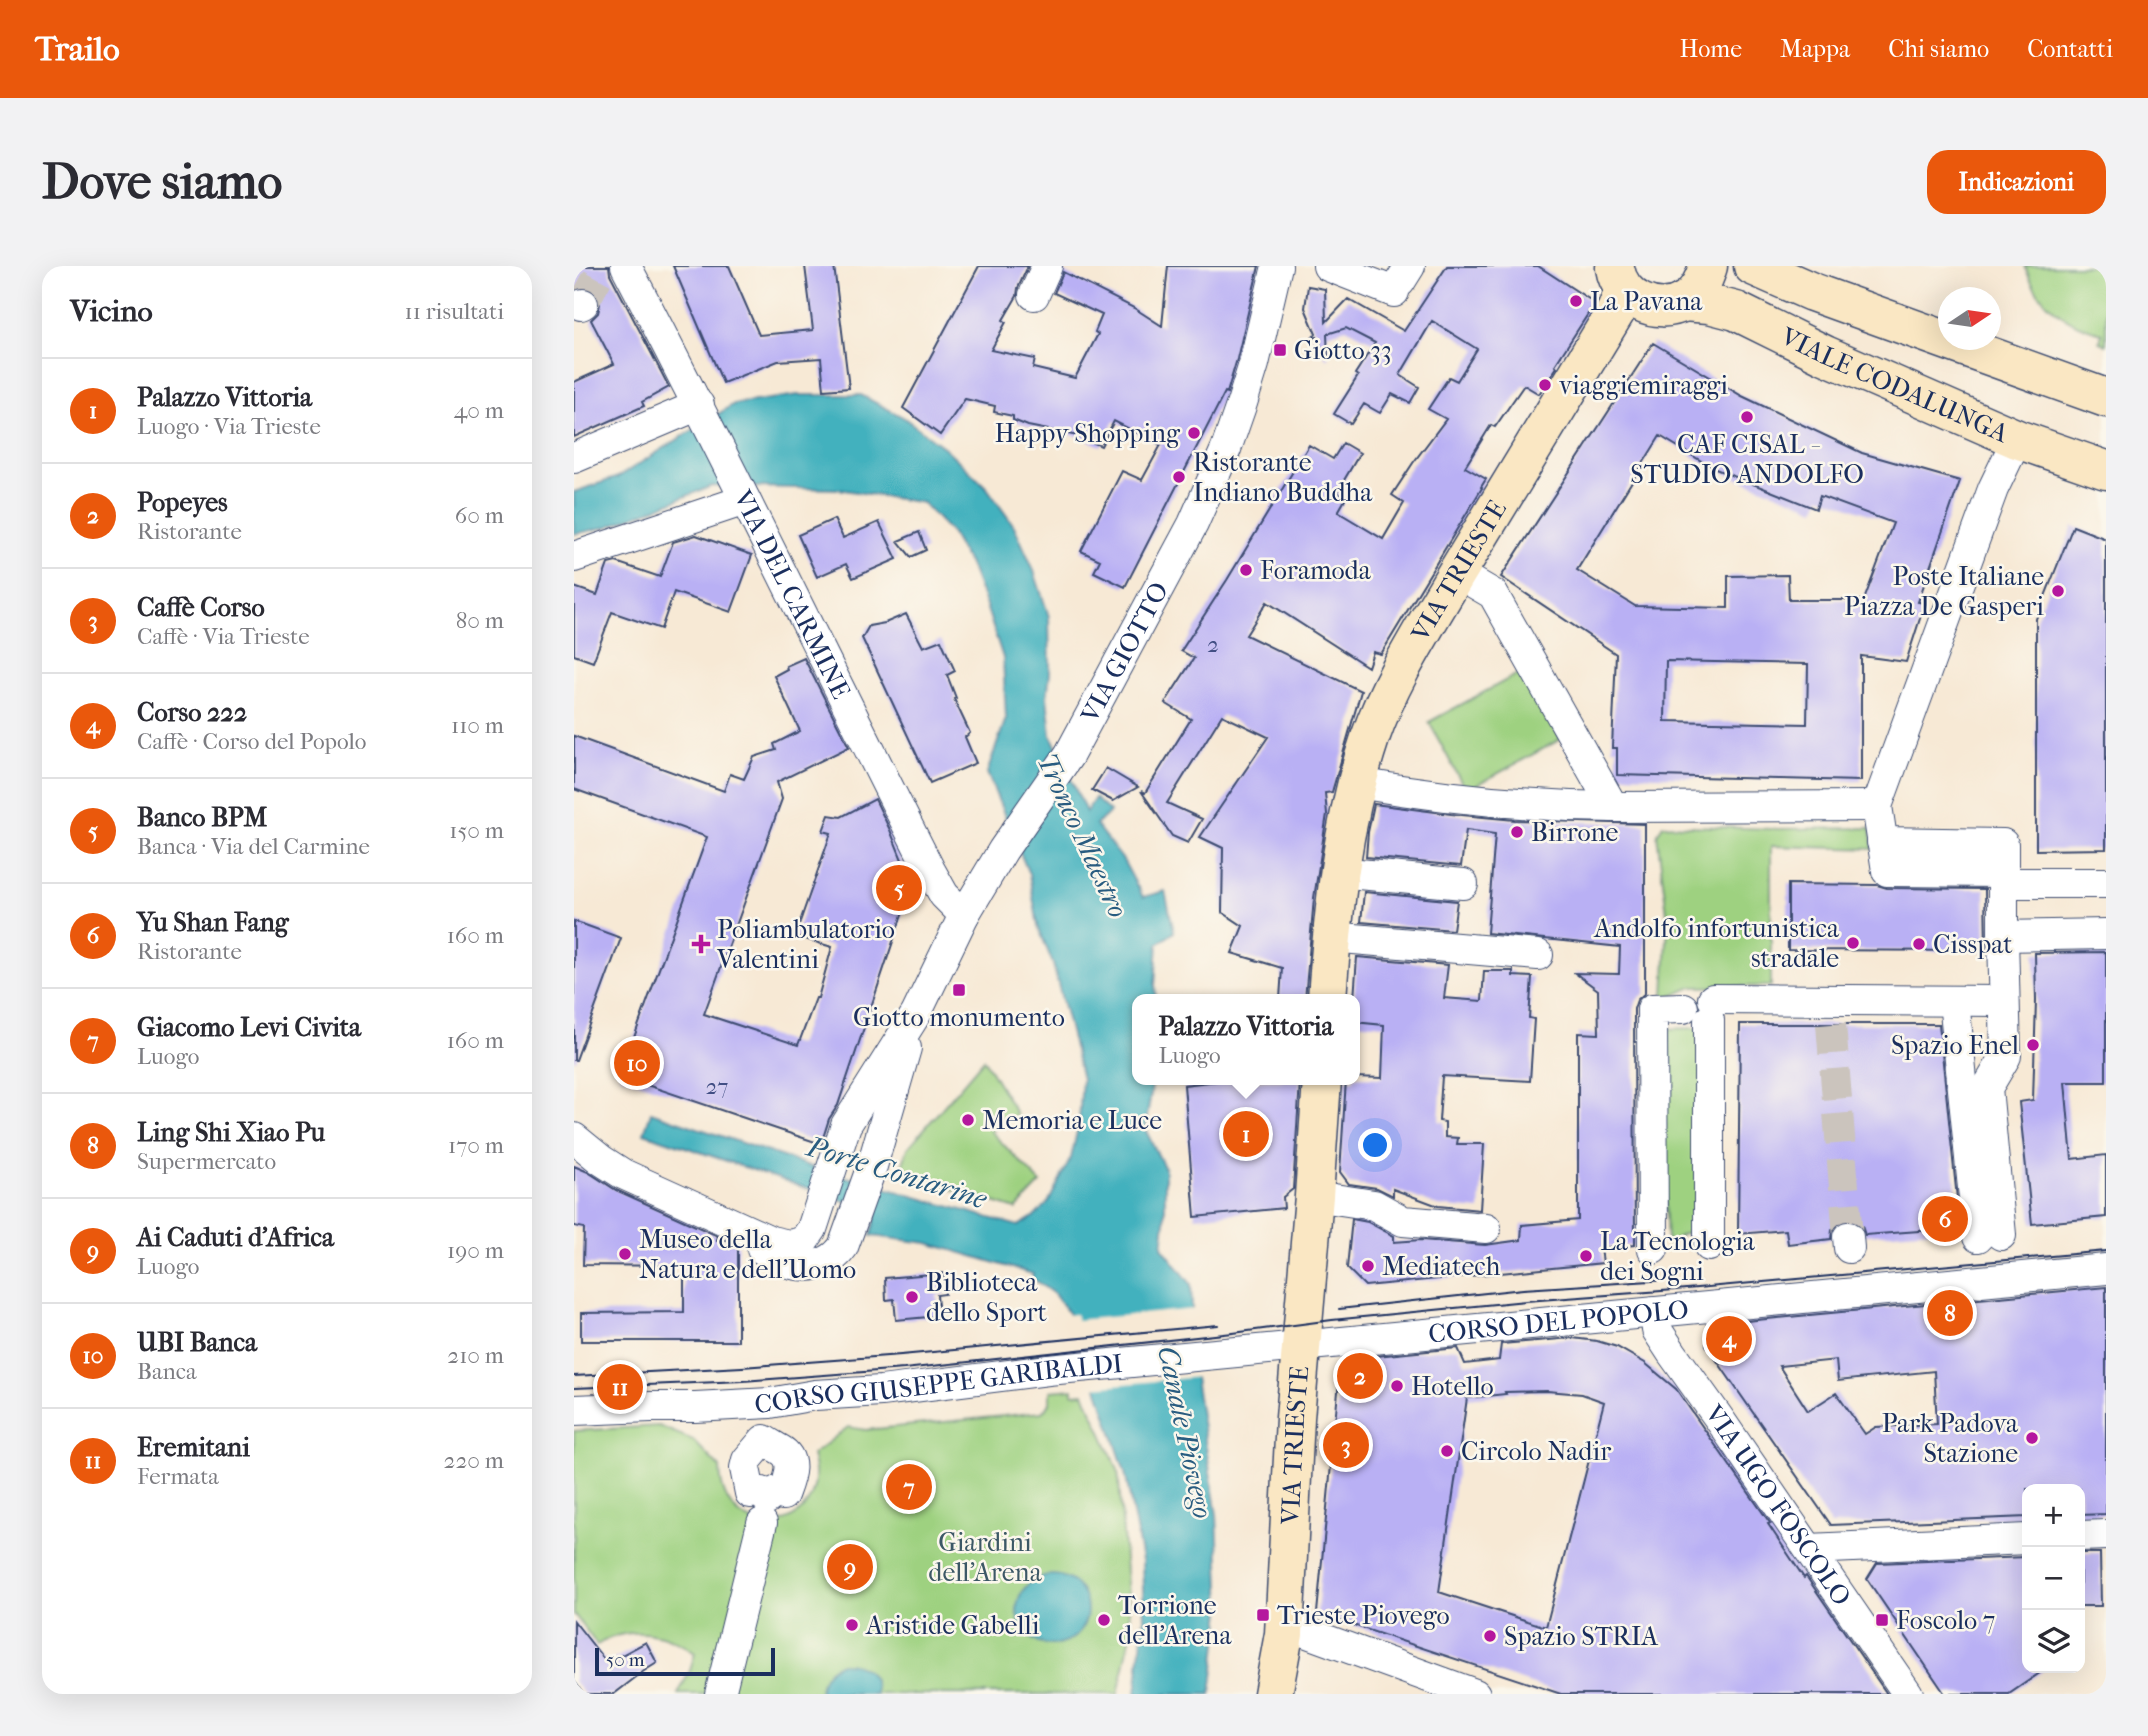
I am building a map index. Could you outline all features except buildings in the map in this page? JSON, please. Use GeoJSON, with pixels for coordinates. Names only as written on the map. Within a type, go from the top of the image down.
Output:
{"type":"FeatureCollection","features":[{"type":"Feature","properties":{"kind":"street","name":"VIA DEL CARMINE"},"geometry":{"type":"LineString","coordinates":[[626,266],[701,410],[930,870],[944,895],[964,915]]}},
{"type":"Feature","properties":{"kind":"street"},"geometry":{"type":"LineString","coordinates":[[1034,295],[1047,266]]}},
{"type":"Feature","properties":{"kind":"street","name":"VIA GIOTTO"},"geometry":{"type":"LineString","coordinates":[[735,1225],[771,1241],[789,1245],[803,1242],[812,1229],[846,1125],[916,1014],[964,915],[1003,850],[1069,755],[1193,524],[1226,449],[1254,363],[1277,266]]}},
{"type":"Feature","properties":{"kind":"street"},"geometry":{"type":"LineString","coordinates":[[1328,266],[1402,280]]}},
{"type":"Feature","properties":{"kind":"street"},"geometry":{"type":"LineString","coordinates":[[1683,302],[1695,293],[1704,281],[1708,266]]}},
{"type":"Feature","properties":{"kind":"street","name":"VIALE CODALUNGA"},"geometry":{"type":"LineString","coordinates":[[1753,266],[1812,292],[2106,398]]}},
{"type":"Feature","properties":{"kind":"street","name":"VIALE CODALUNGA"},"geometry":{"type":"LineString","coordinates":[[1615,274],[1637,301],[1651,307],[1668,307],[1683,302],[1736,310],[1825,355],[2017,439],[2106,470]]}},
{"type":"Feature","properties":{"kind":"street","name":"VIA TRIESTE"},"geometry":{"type":"LineString","coordinates":[[1327,994],[1339,872],[1358,783],[1388,694],[1428,619],[1616,311],[1615,274]]}},
{"type":"Feature","properties":{"kind":"street"},"geometry":{"type":"LineString","coordinates":[[574,458],[701,410]]}},
{"type":"Feature","properties":{"kind":"street"},"geometry":{"type":"LineString","coordinates":[[1954,1001],[1990,1236],[1987,1088],[2006,1056],[2003,844],[1882,842],[1877,806],[1993,489],[2017,439]]}},
{"type":"Feature","properties":{"kind":"street"},"geometry":{"type":"LineString","coordinates":[[574,557],[742,494]]}},
{"type":"Feature","properties":{"kind":"street"},"geometry":{"type":"LineString","coordinates":[[1457,573],[1493,594],[1613,807]]}},
{"type":"Feature","properties":{"kind":"street"},"geometry":{"type":"LineString","coordinates":[[1358,783],[1534,806],[1877,806]]}},
{"type":"Feature","properties":{"kind":"street"},"geometry":{"type":"LineString","coordinates":[[1339,872],[1463,884]]}},
{"type":"Feature","properties":{"kind":"street"},"geometry":{"type":"LineString","coordinates":[[2003,878],[2106,883]]}},
{"type":"Feature","properties":{"kind":"street"},"geometry":{"type":"LineString","coordinates":[[2003,936],[2106,934]]}},
{"type":"Feature","properties":{"kind":"street"},"geometry":{"type":"LineString","coordinates":[[1331,937],[1538,955]]}},
{"type":"Feature","properties":{"kind":"street"},"geometry":{"type":"LineString","coordinates":[[1653,1249],[1652,1009],[1830,1012],[1954,1001],[2004,1002]]}},
{"type":"Feature","properties":{"kind":"street"},"geometry":{"type":"LineString","coordinates":[[1701,1009],[1709,1246]]}},
{"type":"Feature","properties":{"kind":"street","name":"VIA GIOTTO"},"geometry":{"type":"LineString","coordinates":[[735,1225],[772,1257],[788,1264],[806,1266],[823,1263],[838,1255],[848,1236],[870,1172],[916,1014]]}},
{"type":"Feature","properties":{"kind":"street","name":"VIA TRIESTE"},"geometry":{"type":"LineString","coordinates":[[1273,1694],[1284,1634],[1295,1418],[1322,1085]]}},
{"type":"Feature","properties":{"kind":"street"},"geometry":{"type":"LineString","coordinates":[[574,1115],[578,1141],[601,1160],[624,1174],[735,1225]]}},
{"type":"Feature","properties":{"kind":"street"},"geometry":{"type":"LineString","coordinates":[[1314,1196],[1374,1205],[1403,1221],[1486,1228]]}},
{"type":"Feature","properties":{"kind":"street","name":"CORSO DEL POPOLO"},"geometry":{"type":"LineString","coordinates":[[1301,1345],[2106,1269]]}},
{"type":"Feature","properties":{"kind":"street","name":"VIA UGO FOSCOLO"},"geometry":{"type":"LineString","coordinates":[[1655,1312],[1657,1330],[1671,1353],[1908,1694]]}},
{"type":"Feature","properties":{"kind":"street","name":"CORSO GIUSEPPE GARIBALDI"},"geometry":{"type":"LineString","coordinates":[[574,1410],[770,1404],[815,1395],[881,1391],[1048,1370],[1301,1345]]}},
{"type":"Feature","properties":{"kind":"street"},"geometry":{"type":"LineString","coordinates":[[720,1694],[762,1524]]}},
{"type":"Feature","properties":{"kind":"street"},"geometry":{"type":"LineString","coordinates":[[2085,1536],[2106,1535]]}},
{"type":"Feature","properties":{"kind":"street"},"geometry":{"type":"LineString","coordinates":[[1809,1549],[2022,1539]]}},
{"type":"Feature","properties":{"kind":"street"},"geometry":{"type":"LineString","coordinates":[[1284,1634],[1302,1630],[1475,1694]]}},
{"type":"Feature","properties":{"kind":"green space"},"geometry":{"type":"Polygon","coordinates":[[[2025,266],[2106,266],[2106,345],[2100,342],[2102,333],[2077,324],[2054,310],[2037,291],[2025,266]]]}},
{"type":"Feature","properties":{"kind":"green space"},"geometry":{"type":"Polygon","coordinates":[[[1523,671],[1561,739],[1466,791],[1429,722],[1523,671]]]}},
{"type":"Feature","properties":{"kind":"green space"},"geometry":{"type":"Polygon","coordinates":[[[1663,825],[1772,829],[1870,828],[1873,849],[1771,846],[1771,986],[1692,987],[1672,996],[1664,996],[1668,921],[1657,834],[1663,825]]]}},
{"type":"Feature","properties":{"kind":"green space"},"geometry":{"type":"Polygon","coordinates":[[[1702,1028],[1703,1238],[1687,1233],[1667,1245],[1659,1029],[1702,1028]]]}},
{"type":"Feature","properties":{"kind":"green space"},"geometry":{"type":"Polygon","coordinates":[[[984,1059],[1017,1115],[990,1131],[1041,1183],[1016,1209],[900,1173],[908,1148],[984,1059]]]}},
{"type":"Feature","properties":{"kind":"green space","name":"Giardini dell'Arena"},"geometry":{"type":"Polygon","coordinates":[[[1073,1389],[1073,1394],[1084,1393],[1118,1470],[1131,1635],[1118,1694],[678,1694],[690,1671],[695,1653],[672,1640],[647,1633],[621,1634],[597,1645],[574,1614],[574,1431],[659,1426],[693,1440],[720,1468],[725,1495],[738,1513],[756,1522],[775,1523],[794,1516],[808,1502],[815,1482],[812,1455],[848,1427],[866,1430],[1042,1412],[1050,1403],[1050,1391],[1073,1389]]]}},
{"type":"Feature","properties":{"kind":"water"},"geometry":{"type":"Polygon","coordinates":[[[798,395],[861,395],[903,417],[945,448],[987,488],[1014,526],[1033,568],[1049,617],[1050,673],[1047,697],[1051,735],[1086,812],[1095,798],[1110,812],[1096,825],[1123,860],[1143,897],[1165,891],[1174,932],[1158,944],[1156,994],[1132,994],[1132,1085],[1152,1085],[1145,1129],[1165,1169],[1162,1247],[1191,1284],[1195,1378],[1217,1515],[1221,1611],[1211,1694],[1136,1694],[1144,1619],[1142,1560],[1125,1472],[1071,1317],[1054,1294],[1032,1278],[1033,1274],[928,1243],[871,1236],[877,1212],[644,1133],[651,1112],[815,1168],[1018,1226],[1035,1216],[1048,1203],[1071,1158],[1079,1123],[1082,1079],[1053,964],[1038,926],[1029,874],[987,773],[1006,718],[1003,658],[972,570],[951,533],[923,503],[838,489],[712,486],[607,527],[574,534],[574,492],[618,477],[734,404],[798,395]]]}},
{"type":"Feature","properties":{"kind":"water"},"geometry":{"type":"Polygon","coordinates":[[[1052,1575],[1077,1585],[1087,1610],[1077,1635],[1052,1645],[1027,1635],[1017,1610],[1027,1585],[1052,1575]]]}},
{"type":"Feature","properties":{"kind":"water"},"geometry":{"type":"Polygon","coordinates":[[[841,1663],[855,1664],[866,1670],[874,1680],[876,1694],[820,1694],[825,1675],[841,1663]]]}},
{"type":"Feature","properties":{"kind":"pier"},"geometry":{"type":"Polygon","coordinates":[[[1195,1309],[1199,1377],[1093,1387],[1066,1315],[1076,1314],[1077,1320],[1195,1309]]]}},
{"type":"Feature","properties":{"kind":"tunnel"},"geometry":{"type":"LineString","coordinates":[[583,304],[604,266]]}},
{"type":"Feature","properties":{"kind":"tunnel"},"geometry":{"type":"LineString","coordinates":[[1831,1024],[1848,1237]]}},
{"type":"Feature","properties":{"kind":"tram line"},"geometry":{"type":"LineString","coordinates":[[574,1388],[743,1381],[904,1369],[1332,1320],[2106,1251]]}},
{"type":"Feature","properties":{"kind":"tram line"},"geometry":{"type":"LineString","coordinates":[[1339,1309],[1523,1289],[1667,1280]]}},
{"type":"Feature","properties":{"kind":"tram line"},"geometry":{"type":"LineString","coordinates":[[574,1376],[901,1355],[1218,1325]]}},
{"type":"Feature","properties":{"kind":"place","name":"La Pavana"},"geometry":{"type":"Point","coordinates":[1576,301]}},
{"type":"Feature","properties":{"kind":"place","name":"Giotto 33"},"geometry":{"type":"Point","coordinates":[1280,350]}},
{"type":"Feature","properties":{"kind":"place","name":"viaggiemiraggi"},"geometry":{"type":"Point","coordinates":[1545,385]}},
{"type":"Feature","properties":{"kind":"place","name":"CAF CISAL - STUDIO ANDOLFO"},"geometry":{"type":"Point","coordinates":[1747,417]}},
{"type":"Feature","properties":{"kind":"place","name":"Happy Shopping"},"geometry":{"type":"Point","coordinates":[1194,433]}},
{"type":"Feature","properties":{"kind":"place","name":"Ristorante Indiano Buddha"},"geometry":{"type":"Point","coordinates":[1179,477]}},
{"type":"Feature","properties":{"kind":"place","name":"Foramoda"},"geometry":{"type":"Point","coordinates":[1246,570]}},
{"type":"Feature","properties":{"kind":"place","name":"Poste Italiane Piazza De Gasperi"},"geometry":{"type":"Point","coordinates":[2058,591]}},
{"type":"Feature","properties":{"kind":"place","name":"Birrone"},"geometry":{"type":"Point","coordinates":[1517,832]}},
{"type":"Feature","properties":{"kind":"place","name":"Banco BPM"},"geometry":{"type":"Point","coordinates":[899,888]}},
{"type":"Feature","properties":{"kind":"place","name":"Andolfo infortunistica stradale"},"geometry":{"type":"Point","coordinates":[1853,943]}},
{"type":"Feature","properties":{"kind":"place","name":"Poliambulatorio Valentini"},"geometry":{"type":"Point","coordinates":[701,944]}},
{"type":"Feature","properties":{"kind":"place","name":"Cisspat"},"geometry":{"type":"Point","coordinates":[1919,944]}},
{"type":"Feature","properties":{"kind":"place","name":"Giotto monumento"},"geometry":{"type":"Point","coordinates":[959,990]}},
{"type":"Feature","properties":{"kind":"place","name":"Spazio Enel"},"geometry":{"type":"Point","coordinates":[2033,1045]}},
{"type":"Feature","properties":{"kind":"place","name":"UBI Banca"},"geometry":{"type":"Point","coordinates":[637,1063]}},
{"type":"Feature","properties":{"kind":"place","name":"Memoria e Luce"},"geometry":{"type":"Point","coordinates":[968,1120]}},
{"type":"Feature","properties":{"kind":"place","name":"Palazzo Vittoria"},"geometry":{"type":"Point","coordinates":[1246,1134]}},
{"type":"Feature","properties":{"kind":"place","name":"Yu Shan Fang"},"geometry":{"type":"Point","coordinates":[1945,1219]}},
{"type":"Feature","properties":{"kind":"place","name":"Museo della Natura e dell’Uomo"},"geometry":{"type":"Point","coordinates":[625,1254]}},
{"type":"Feature","properties":{"kind":"place","name":"La Tecnologia dei Sogni"},"geometry":{"type":"Point","coordinates":[1586,1256]}},
{"type":"Feature","properties":{"kind":"place","name":"Mediatech"},"geometry":{"type":"Point","coordinates":[1368,1266]}},
{"type":"Feature","properties":{"kind":"place","name":"Biblioteca dello Sport"},"geometry":{"type":"Point","coordinates":[912,1297]}},
{"type":"Feature","properties":{"kind":"place","name":"Ling Shi Xiao Pu"},"geometry":{"type":"Point","coordinates":[1950,1313]}},
{"type":"Feature","properties":{"kind":"place","name":"Corso 222"},"geometry":{"type":"Point","coordinates":[1729,1339]}},
{"type":"Feature","properties":{"kind":"place","name":"Popeyes"},"geometry":{"type":"Point","coordinates":[1360,1376]}},
{"type":"Feature","properties":{"kind":"place","name":"Hotello"},"geometry":{"type":"Point","coordinates":[1397,1386]}},
{"type":"Feature","properties":{"kind":"place","name":"Eremitani"},"geometry":{"type":"Point","coordinates":[620,1387]}},
{"type":"Feature","properties":{"kind":"place","name":"Park Padova Stazione"},"geometry":{"type":"Point","coordinates":[2032,1438]}},
{"type":"Feature","properties":{"kind":"place","name":"Caffè Corso"},"geometry":{"type":"Point","coordinates":[1346,1445]}},
{"type":"Feature","properties":{"kind":"place","name":"Circolo Nadir"},"geometry":{"type":"Point","coordinates":[1447,1451]}},
{"type":"Feature","properties":{"kind":"place","name":"Giacomo Levi Civita"},"geometry":{"type":"Point","coordinates":[909,1487]}},
{"type":"Feature","properties":{"kind":"place","name":"Ai Caduti d'Africa"},"geometry":{"type":"Point","coordinates":[850,1567]}},
{"type":"Feature","properties":{"kind":"place","name":"Trieste Piovego"},"geometry":{"type":"Point","coordinates":[1263,1615]}},
{"type":"Feature","properties":{"kind":"place","name":"Torrione dell'Arena"},"geometry":{"type":"Point","coordinates":[1104,1620]}},
{"type":"Feature","properties":{"kind":"place","name":"Foscolo 7"},"geometry":{"type":"Point","coordinates":[1882,1620]}},
{"type":"Feature","properties":{"kind":"place","name":"Aristide Gabelli"},"geometry":{"type":"Point","coordinates":[852,1625]}},
{"type":"Feature","properties":{"kind":"place","name":"Spazio STRIA"},"geometry":{"type":"Point","coordinates":[1490,1636]}},
{"type":"Feature","properties":{"kind":"water label","name":"Tronco Maestro"},"geometry":{"type":"Point","coordinates":[1083,835]}},
{"type":"Feature","properties":{"kind":"water label","name":"Porte Contarine"},"geometry":{"type":"Point","coordinates":[897,1172]}},
{"type":"Feature","properties":{"kind":"water label","name":"Canale Piovego"},"geometry":{"type":"Point","coordinates":[1186,1432]}}]}
